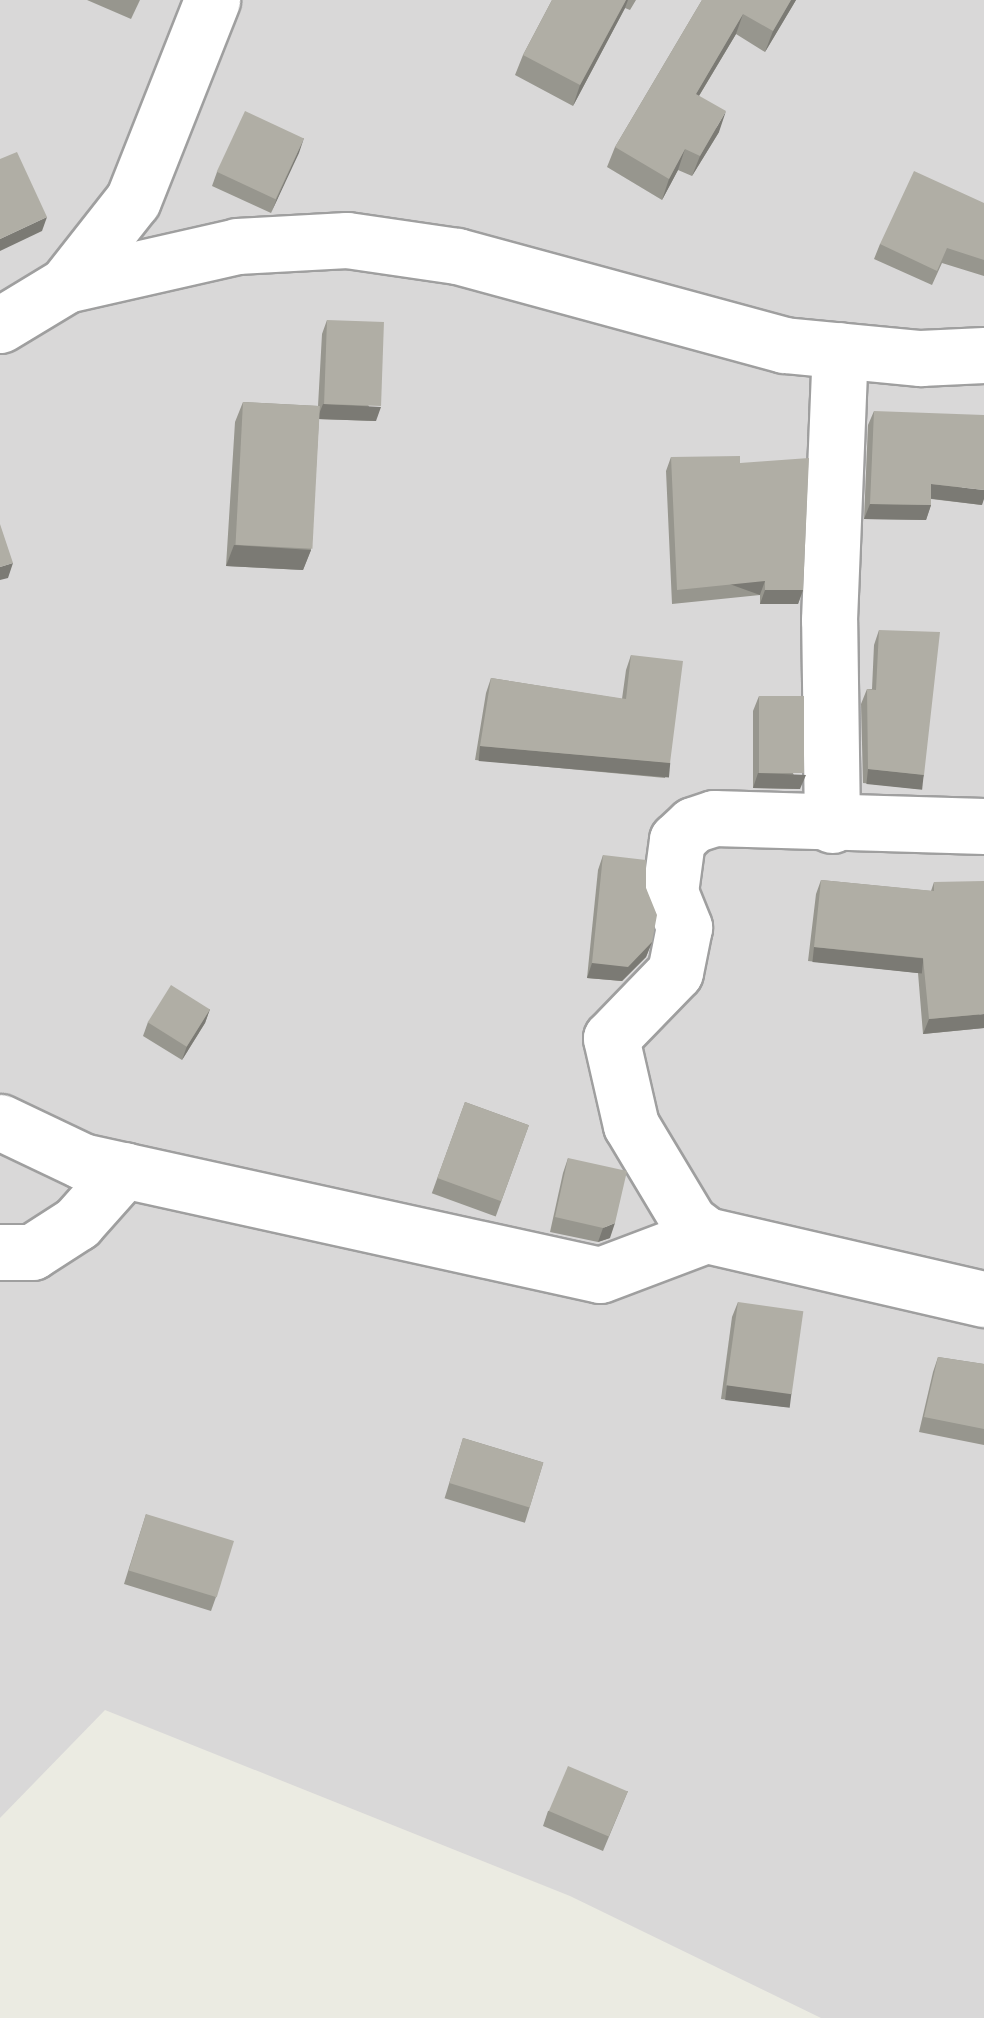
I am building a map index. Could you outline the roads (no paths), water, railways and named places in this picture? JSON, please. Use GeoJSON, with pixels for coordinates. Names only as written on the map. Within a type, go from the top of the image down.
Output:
{"type":"FeatureCollection","features":[{"type":"Feature","properties":{"kind":"street"},"geometry":{"type":"LineString","coordinates":[[66,285],[133,200],[212,0]]}},
{"type":"Feature","properties":{"kind":"street"},"geometry":{"type":"LineString","coordinates":[[133,200],[164,263]]}},
{"type":"Feature","properties":{"kind":"street"},"geometry":{"type":"LineString","coordinates":[[0,325],[66,285],[237,246],[347,240],[457,256],[784,344],[984,356]]}},
{"type":"Feature","properties":{"kind":"street"},"geometry":{"type":"LineString","coordinates":[[832,826],[830,620],[840,350]]}},
{"type":"Feature","properties":{"kind":"street"},"geometry":{"type":"LineString","coordinates":[[984,826],[832,826],[714,818],[693,825],[678,840],[670,892],[684,926],[675,972],[611,1038],[631,1125],[690,1222],[706,1235],[984,1299]]}},
{"type":"Feature","properties":{"kind":"street"},"geometry":{"type":"LineString","coordinates":[[0,1122],[82,1161],[600,1275],[706,1235]]}},
{"type":"Feature","properties":{"kind":"street"},"geometry":{"type":"LineString","coordinates":[[0,1252],[32,1252],[77,1223],[124,1170]]}}]}
